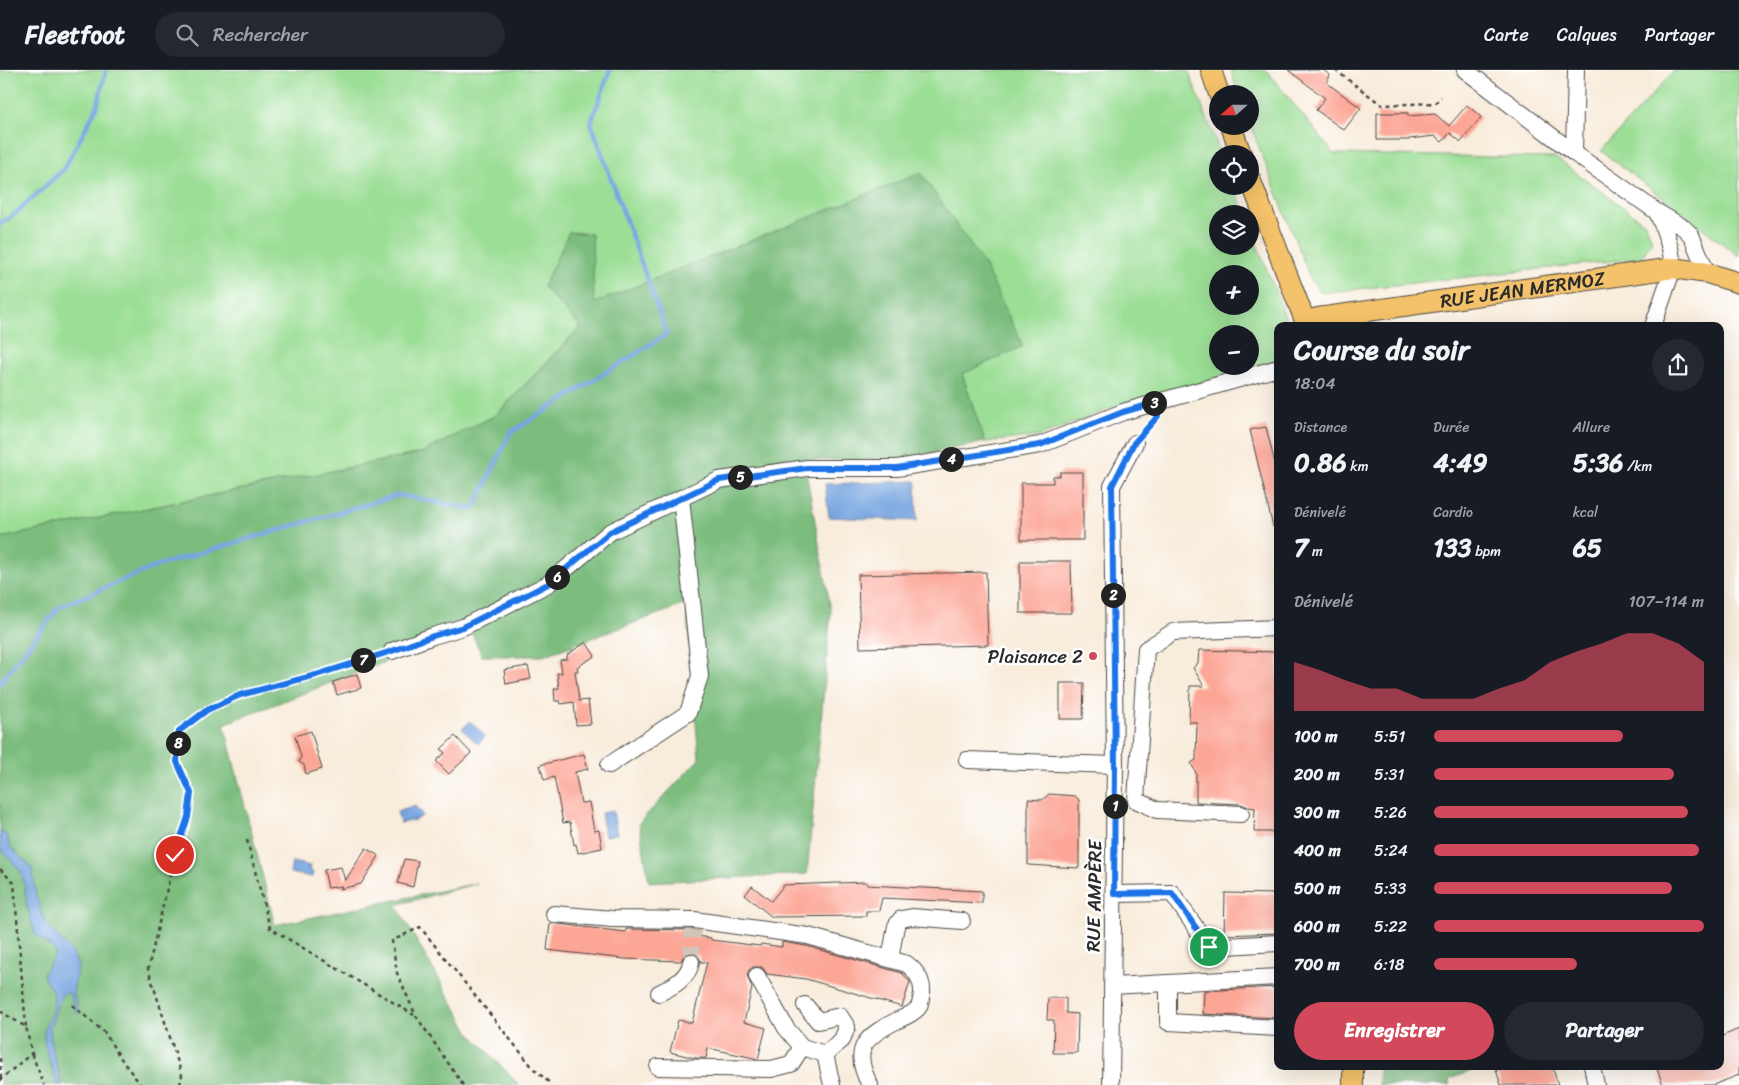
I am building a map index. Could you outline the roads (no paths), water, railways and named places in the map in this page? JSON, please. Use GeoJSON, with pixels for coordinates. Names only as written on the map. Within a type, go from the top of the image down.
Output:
{"type":"FeatureCollection","features":[{"type":"Feature","properties":{"kind":"main road"},"geometry":{"type":"LineString","coordinates":[[1211,70],[1216,85]]}},
{"type":"Feature","properties":{"kind":"main road"},"geometry":{"type":"LineString","coordinates":[[1256,195],[1305,322]]}},
{"type":"Feature","properties":{"kind":"main road","name":"RUE JEAN MERMOZ"},"geometry":{"type":"LineString","coordinates":[[1310,322],[1318,318],[1673,268],[1707,273],[1739,283]]}},
{"type":"Feature","properties":{"kind":"main road"},"geometry":{"type":"LineString","coordinates":[[1352,1085],[1353,1070]]}},
{"type":"Feature","properties":{"kind":"street"},"geometry":{"type":"LineString","coordinates":[[1465,70],[1574,154],[1657,212],[1684,228],[1690,235],[1707,273]]}},
{"type":"Feature","properties":{"kind":"street"},"geometry":{"type":"LineString","coordinates":[[1574,154],[1576,70]]}},
{"type":"Feature","properties":{"kind":"street"},"geometry":{"type":"LineString","coordinates":[[1654,322],[1673,268],[1665,231],[1657,212]]}},
{"type":"Feature","properties":{"kind":"street"},"geometry":{"type":"LineString","coordinates":[[392,651],[463,627],[548,584],[610,532],[719,480],[807,468],[897,468],[1040,445],[1123,412],[1274,369]]}},
{"type":"Feature","properties":{"kind":"street","name":"RUE AMPÈRE"},"geometry":{"type":"LineString","coordinates":[[1111,1085],[1115,765],[1112,486],[1134,443]]}},
{"type":"Feature","properties":{"kind":"street"},"geometry":{"type":"LineString","coordinates":[[609,765],[688,713],[700,676],[681,498]]}},
{"type":"Feature","properties":{"kind":"street"},"geometry":{"type":"LineString","coordinates":[[1114,820],[1136,800],[1146,650],[1173,632],[1274,628]]}},
{"type":"Feature","properties":{"kind":"street"},"geometry":{"type":"LineString","coordinates":[[967,760],[1115,765]]}},
{"type":"Feature","properties":{"kind":"street"},"geometry":{"type":"LineString","coordinates":[[1136,800],[1157,810],[1240,814]]}},
{"type":"Feature","properties":{"kind":"street"},"geometry":{"type":"LineString","coordinates":[[1114,894],[1172,893],[1209,947],[1274,943]]}},
{"type":"Feature","properties":{"kind":"street"},"geometry":{"type":"LineString","coordinates":[[554,914],[808,936],[907,964],[916,972],[922,988],[921,1000],[918,1008],[911,1014],[884,1027],[867,1041],[862,1051],[861,1060],[863,1071],[870,1085]]}},
{"type":"Feature","properties":{"kind":"street"},"geometry":{"type":"LineString","coordinates":[[890,959],[896,926],[901,919],[912,917],[962,921]]}},
{"type":"Feature","properties":{"kind":"street"},"geometry":{"type":"LineString","coordinates":[[659,993],[678,982],[688,971],[691,962]]}},
{"type":"Feature","properties":{"kind":"street"},"geometry":{"type":"LineString","coordinates":[[757,976],[786,1028],[802,1047],[825,1054]]}},
{"type":"Feature","properties":{"kind":"street"},"geometry":{"type":"LineString","coordinates":[[1112,986],[1274,977]]}},
{"type":"Feature","properties":{"kind":"street"},"geometry":{"type":"LineString","coordinates":[[1168,983],[1168,1022],[1274,1028]]}},
{"type":"Feature","properties":{"kind":"street"},"geometry":{"type":"LineString","coordinates":[[805,1005],[818,1020],[840,1016],[847,1027],[842,1040],[825,1054]]}},
{"type":"Feature","properties":{"kind":"street"},"geometry":{"type":"LineString","coordinates":[[658,1067],[772,1069],[791,1064],[802,1047]]}},
{"type":"Feature","properties":{"kind":"street"},"geometry":{"type":"LineString","coordinates":[[825,1054],[832,1085]]}},
{"type":"Feature","properties":{"kind":"street"},"geometry":{"type":"LineString","coordinates":[[1593,1070],[1596,1085]]}},
{"type":"Feature","properties":{"kind":"water"},"geometry":{"type":"Polygon","coordinates":[[[916,481],[917,521],[829,517],[825,484],[916,481]]]}},
{"type":"Feature","properties":{"kind":"water"},"geometry":{"type":"Polygon","coordinates":[[[470,721],[485,736],[478,744],[462,729],[470,721]]]}},
{"type":"Feature","properties":{"kind":"water"},"geometry":{"type":"Polygon","coordinates":[[[415,806],[422,816],[415,820],[400,823],[397,812],[415,806]]]}},
{"type":"Feature","properties":{"kind":"water"},"geometry":{"type":"Polygon","coordinates":[[[613,811],[617,834],[605,836],[601,813],[613,811]]]}},
{"type":"Feature","properties":{"kind":"water"},"geometry":{"type":"Polygon","coordinates":[[[0,831],[7,836],[10,847],[32,868],[36,895],[45,923],[72,952],[78,966],[73,992],[79,1013],[77,1013],[69,993],[62,994],[50,1027],[51,1044],[62,1085],[57,1085],[44,1040],[54,997],[43,974],[55,956],[55,951],[35,934],[27,906],[21,872],[0,848],[0,831]]]}},
{"type":"Feature","properties":{"kind":"water"},"geometry":{"type":"Polygon","coordinates":[[[292,862],[310,866],[309,871],[313,872],[312,877],[290,873],[292,862]]]}},
{"type":"Feature","properties":{"kind":"waterway"},"geometry":{"type":"LineString","coordinates":[[0,224],[16,213],[64,169],[97,107],[106,70]]}},
{"type":"Feature","properties":{"kind":"waterway"},"geometry":{"type":"LineString","coordinates":[[0,683],[59,607],[159,565],[399,495],[474,509],[510,433],[667,334],[591,123],[610,70]]}},
{"type":"Feature","properties":{"kind":"tunnel"},"geometry":{"type":"LineString","coordinates":[[691,962],[693,930]]}},
{"type":"Feature","properties":{"kind":"place","name":"Plaisance 2"},"geometry":{"type":"Point","coordinates":[1093,656]}}]}
